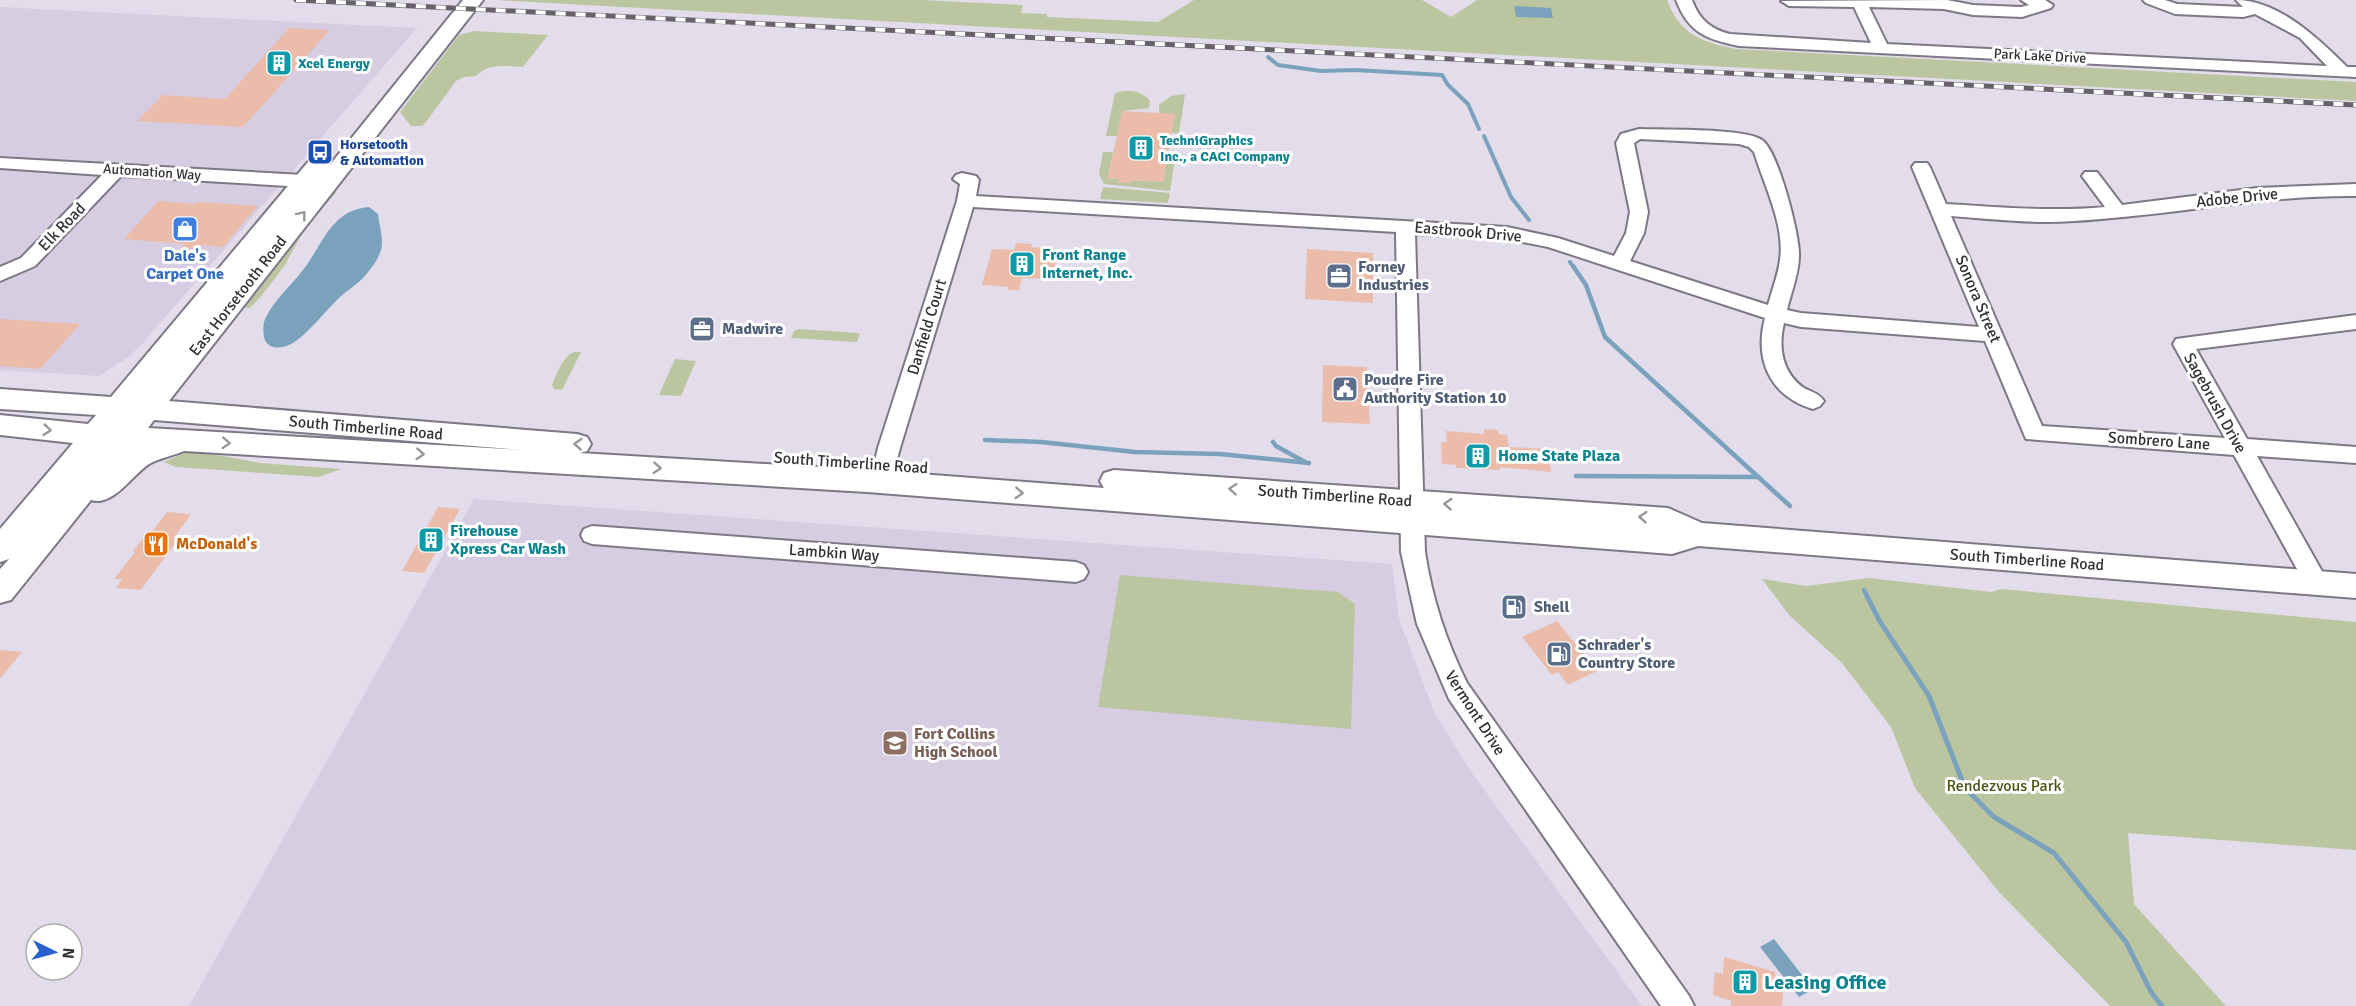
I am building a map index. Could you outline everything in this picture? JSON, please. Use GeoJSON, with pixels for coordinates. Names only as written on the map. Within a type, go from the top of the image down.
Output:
{"type":"FeatureCollection","features":[{"type":"Feature","properties":{"kind":"main road","name":"East Horsetooth Road"},"geometry":{"type":"LineString","coordinates":[[0,550],[455,0]]}},
{"type":"Feature","properties":{"kind":"main road","name":"East Horsetooth Road"},"geometry":{"type":"LineString","coordinates":[[0,593],[473,0]]}},
{"type":"Feature","properties":{"kind":"main road"},"geometry":{"type":"LineString","coordinates":[[62,403],[86,397],[116,382],[243,255]]}},
{"type":"Feature","properties":{"kind":"main road"},"geometry":{"type":"LineString","coordinates":[[189,358],[179,380],[186,390],[194,395],[222,401],[343,410],[375,429]]}},
{"type":"Feature","properties":{"kind":"main road","name":"South Timberline Road"},"geometry":{"type":"LineString","coordinates":[[0,399],[149,409],[883,474],[1413,512],[1672,542],[1698,534],[2356,586]]}},
{"type":"Feature","properties":{"kind":"main road","name":"South Timberline Road"},"geometry":{"type":"LineString","coordinates":[[0,425],[192,441],[883,474]]}},
{"type":"Feature","properties":{"kind":"main road"},"geometry":{"type":"LineString","coordinates":[[0,593],[17,583],[51,550],[100,488],[120,471],[152,450],[192,441]]}},
{"type":"Feature","properties":{"kind":"street","name":"Park Lake Drive"},"geometry":{"type":"LineString","coordinates":[[1684,0],[1689,15],[1699,27],[1724,38],[1738,41],[2349,71]]}},
{"type":"Feature","properties":{"kind":"street"},"geometry":{"type":"LineString","coordinates":[[1944,4],[1963,0]]}},
{"type":"Feature","properties":{"kind":"street"},"geometry":{"type":"LineString","coordinates":[[1789,1],[1944,4],[1973,10],[2022,12],[2045,5],[2030,0]]}},
{"type":"Feature","properties":{"kind":"street"},"geometry":{"type":"LineString","coordinates":[[2151,0],[2175,9],[2243,12],[2249,12],[2249,4],[2312,40],[2349,71]]}},
{"type":"Feature","properties":{"kind":"street"},"geometry":{"type":"LineString","coordinates":[[1859,1],[1882,49]]}},
{"type":"Feature","properties":{"kind":"street"},"geometry":{"type":"LineString","coordinates":[[2295,29],[2295,35],[2310,55],[2315,70]]}},
{"type":"Feature","properties":{"kind":"street"},"geometry":{"type":"LineString","coordinates":[[1619,265],[1635,232],[1639,212],[1625,143],[1627,138],[1639,134],[1740,139],[1755,143],[1762,151],[1788,231],[1790,248],[1790,259],[1770,338],[1774,364],[1788,387],[1795,393],[1813,401]]}},
{"type":"Feature","properties":{"kind":"street","name":"Automation Way"},"geometry":{"type":"LineString","coordinates":[[0,163],[304,181]]}},
{"type":"Feature","properties":{"kind":"street","name":"Sonora Street"},"geometry":{"type":"LineString","coordinates":[[1921,167],[2034,433]]}},
{"type":"Feature","properties":{"kind":"street","name":"Elk Road"},"geometry":{"type":"LineString","coordinates":[[0,275],[28,262],[117,169]]}},
{"type":"Feature","properties":{"kind":"street"},"geometry":{"type":"LineString","coordinates":[[2091,176],[2118,212]]}},
{"type":"Feature","properties":{"kind":"street","name":"Danfield Court"},"geometry":{"type":"LineString","coordinates":[[883,474],[966,201],[970,180],[962,179]]}},
{"type":"Feature","properties":{"kind":"street","name":"Adobe Drive"},"geometry":{"type":"LineString","coordinates":[[1940,210],[2042,215],[2118,212],[2295,191],[2356,190]]}},
{"type":"Feature","properties":{"kind":"street","name":"Eastbrook Drive"},"geometry":{"type":"LineString","coordinates":[[966,201],[1507,233],[1530,237],[1775,314],[1824,323],[1994,335]]}},
{"type":"Feature","properties":{"kind":"street","name":"Vermont Drive"},"geometry":{"type":"LineString","coordinates":[[1405,227],[1413,512],[1417,582],[1426,620],[1438,652],[1458,691],[1679,1006]]}},
{"type":"Feature","properties":{"kind":"street","name":"Sagebrush Drive"},"geometry":{"type":"LineString","coordinates":[[2316,582],[2183,344],[2356,322]]}},
{"type":"Feature","properties":{"kind":"street","name":"Sombrero Lane"},"geometry":{"type":"LineString","coordinates":[[2034,433],[2356,455]]}},
{"type":"Feature","properties":{"kind":"street","name":"Lambkin Way"},"geometry":{"type":"LineString","coordinates":[[592,535],[1076,572]]}},
{"type":"Feature","properties":{"kind":"shaded area"},"geometry":{"type":"Polygon","coordinates":[[[0,7],[417,28],[141,345],[127,358],[99,376],[0,370],[0,7]]]}},
{"type":"Feature","properties":{"kind":"shaded area","name":"Fort Collins High School"},"geometry":{"type":"Polygon","coordinates":[[[474,499],[1392,564],[1399,619],[1435,714],[1472,773],[1642,1006],[189,1006],[474,499]]]}},
{"type":"Feature","properties":{"kind":"green space"},"geometry":{"type":"Polygon","coordinates":[[[494,0],[921,0],[1023,5],[1021,13],[1047,14],[1047,17],[1158,22],[1194,0],[1422,0],[1451,17],[1477,0],[1667,0],[1678,21],[1694,35],[1703,40],[1736,49],[2356,82],[2356,101],[494,0]]]}},
{"type":"Feature","properties":{"kind":"green space"},"geometry":{"type":"Polygon","coordinates":[[[474,31],[548,35],[523,67],[492,67],[476,76],[464,77],[456,81],[422,126],[411,126],[400,112],[459,35],[474,31]]]}},
{"type":"Feature","properties":{"kind":"green space"},"geometry":{"type":"Polygon","coordinates":[[[1125,91],[1145,96],[1150,101],[1149,108],[1123,111],[1117,136],[1106,136],[1115,93],[1125,91]]]}},
{"type":"Feature","properties":{"kind":"green space"},"geometry":{"type":"Polygon","coordinates":[[[1185,94],[1179,133],[1172,133],[1159,113],[1159,105],[1171,96],[1185,94]]]}},
{"type":"Feature","properties":{"kind":"green space"},"geometry":{"type":"Polygon","coordinates":[[[1103,152],[1113,152],[1108,178],[1119,179],[1118,183],[1130,183],[1131,180],[1163,182],[1168,152],[1176,152],[1170,191],[1104,184],[1099,174],[1103,152]]]}},
{"type":"Feature","properties":{"kind":"green space"},"geometry":{"type":"Polygon","coordinates":[[[1103,187],[1170,193],[1168,203],[1100,199],[1103,187]]]}},
{"type":"Feature","properties":{"kind":"green space"},"geometry":{"type":"Polygon","coordinates":[[[331,192],[336,193],[306,226],[285,265],[263,294],[250,308],[242,307],[331,192]]]}},
{"type":"Feature","properties":{"kind":"green space"},"geometry":{"type":"Polygon","coordinates":[[[799,329],[860,334],[857,342],[791,338],[794,331],[799,329]]]}},
{"type":"Feature","properties":{"kind":"green space"},"geometry":{"type":"Polygon","coordinates":[[[574,352],[581,352],[562,390],[554,389],[552,385],[560,366],[566,357],[574,352]]]}},
{"type":"Feature","properties":{"kind":"green space"},"geometry":{"type":"Polygon","coordinates":[[[675,359],[696,361],[681,396],[659,395],[675,359]]]}},
{"type":"Feature","properties":{"kind":"green space"},"geometry":{"type":"Polygon","coordinates":[[[187,452],[201,452],[260,463],[341,469],[319,477],[176,467],[164,462],[187,452]]]}},
{"type":"Feature","properties":{"kind":"green space"},"geometry":{"type":"Polygon","coordinates":[[[1120,575],[1338,592],[1355,604],[1351,729],[1098,707],[1120,575]]]}},
{"type":"Feature","properties":{"kind":"green space","name":"Rendezvous Park"},"geometry":{"type":"Polygon","coordinates":[[[1869,578],[1991,592],[2001,589],[2356,622],[2356,850],[2128,833],[2134,904],[2226,1006],[2110,1006],[1999,892],[1915,788],[1891,727],[1842,663],[1789,615],[1762,579],[1806,586],[1869,578]]]}},
{"type":"Feature","properties":{"kind":"water"},"geometry":{"type":"Polygon","coordinates":[[[1514,6],[1551,8],[1553,18],[1516,17],[1514,6]]]}},
{"type":"Feature","properties":{"kind":"water"},"geometry":{"type":"Polygon","coordinates":[[[369,207],[378,214],[382,242],[376,261],[361,280],[293,343],[278,348],[270,346],[265,340],[263,327],[278,298],[303,270],[339,219],[357,209],[369,207]]]}},
{"type":"Feature","properties":{"kind":"water"},"geometry":{"type":"Polygon","coordinates":[[[1774,939],[1813,989],[1799,997],[1760,947],[1774,939]]]}},
{"type":"Feature","properties":{"kind":"building","name":"Xcel Energy"},"geometry":{"type":"Polygon","coordinates":[[[289,28],[330,30],[243,127],[137,121],[163,95],[225,99],[289,28]]]}},
{"type":"Feature","properties":{"kind":"building","name":"TechniGraphics Inc., a CACI Company"},"geometry":{"type":"Polygon","coordinates":[[[1122,111],[1175,114],[1163,182],[1131,180],[1131,183],[1118,183],[1119,179],[1108,178],[1122,111]]]}},
{"type":"Feature","properties":{"kind":"building","name":"Dale's Carpet One"},"geometry":{"type":"Polygon","coordinates":[[[158,201],[258,206],[223,247],[200,245],[196,249],[181,248],[184,244],[124,239],[158,201]]]}},
{"type":"Feature","properties":{"kind":"building","name":"Front Range Internet, Inc."},"geometry":{"type":"Polygon","coordinates":[[[1016,243],[1032,244],[1031,247],[1059,249],[1052,279],[1022,278],[1019,290],[982,285],[992,249],[1014,250],[1016,243]]]}},
{"type":"Feature","properties":{"kind":"building","name":"Forney Industries"},"geometry":{"type":"Polygon","coordinates":[[[1307,249],[1373,253],[1373,303],[1305,299],[1307,249]]]}},
{"type":"Feature","properties":{"kind":"building"},"geometry":{"type":"Polygon","coordinates":[[[0,319],[80,324],[40,369],[0,366],[0,319]]]}},
{"type":"Feature","properties":{"kind":"building","name":"Poudre Fire Authority Station 10"},"geometry":{"type":"Polygon","coordinates":[[[1323,365],[1367,367],[1370,424],[1322,422],[1323,365]]]}},
{"type":"Feature","properties":{"kind":"building","name":"Home State Plaza"},"geometry":{"type":"Polygon","coordinates":[[[1484,429],[1498,430],[1498,434],[1507,435],[1509,447],[1548,449],[1551,472],[1500,467],[1500,470],[1456,468],[1456,465],[1442,464],[1441,442],[1447,442],[1446,431],[1484,434],[1484,429]]]}},
{"type":"Feature","properties":{"kind":"building","name":"Firehouse Xpress Car Wash"},"geometry":{"type":"Polygon","coordinates":[[[438,507],[460,509],[424,573],[402,571],[438,507]]]}},
{"type":"Feature","properties":{"kind":"building","name":"McDonald's"},"geometry":{"type":"Polygon","coordinates":[[[167,512],[191,514],[176,535],[181,535],[141,590],[116,588],[122,579],[114,579],[144,537],[148,537],[167,512]]]}},
{"type":"Feature","properties":{"kind":"building","name":"Schrader's Country Store"},"geometry":{"type":"Polygon","coordinates":[[[1557,621],[1597,671],[1568,685],[1558,672],[1552,675],[1522,637],[1557,621]]]}},
{"type":"Feature","properties":{"kind":"building"},"geometry":{"type":"Polygon","coordinates":[[[0,650],[22,652],[0,679],[0,650]]]}},
{"type":"Feature","properties":{"kind":"building","name":"Leasing Office"},"geometry":{"type":"Polygon","coordinates":[[[1724,957],[1775,972],[1775,991],[1783,993],[1782,1006],[1731,1006],[1731,1001],[1713,995],[1715,972],[1723,974],[1724,957]]]}},
{"type":"Feature","properties":{"kind":"waterway"},"geometry":{"type":"LineString","coordinates":[[1268,57],[1278,65],[1321,71],[1355,70],[1442,75],[1448,85],[1468,104],[1479,129]]}},
{"type":"Feature","properties":{"kind":"waterway"},"geometry":{"type":"LineString","coordinates":[[1484,136],[1511,197],[1529,220]]}},
{"type":"Feature","properties":{"kind":"waterway"},"geometry":{"type":"LineString","coordinates":[[1570,262],[1574,268]]}},
{"type":"Feature","properties":{"kind":"waterway"},"geometry":{"type":"LineString","coordinates":[[1573,266],[1586,285],[1605,337],[1790,506]]}},
{"type":"Feature","properties":{"kind":"waterway"},"geometry":{"type":"LineString","coordinates":[[985,440],[1041,442],[1135,452],[1220,454],[1309,463]]}},
{"type":"Feature","properties":{"kind":"waterway"},"geometry":{"type":"LineString","coordinates":[[1273,442],[1276,446],[1305,462]]}},
{"type":"Feature","properties":{"kind":"waterway"},"geometry":{"type":"LineString","coordinates":[[1576,476],[1758,477]]}},
{"type":"Feature","properties":{"kind":"waterway"},"geometry":{"type":"LineString","coordinates":[[1864,590],[1879,620],[1929,696],[1965,788],[1994,817],[2054,853],[2126,942],[2151,992],[2162,1006]]}},
{"type":"Feature","properties":{"kind":"railway"},"geometry":{"type":"LineString","coordinates":[[296,0],[2356,105]]}},
{"type":"Feature","properties":{"kind":"place","name":"Xcel Energy"},"geometry":{"type":"Point","coordinates":[279,63]}},
{"type":"Feature","properties":{"kind":"place","name":"TechniGraphics Inc., a CACI Company"},"geometry":{"type":"Point","coordinates":[1141,148]}},
{"type":"Feature","properties":{"kind":"place","name":"Horsetooth & Automation"},"geometry":{"type":"Point","coordinates":[320,152]}},
{"type":"Feature","properties":{"kind":"place","name":"Dale's Carpet One"},"geometry":{"type":"Point","coordinates":[185,229]}},
{"type":"Feature","properties":{"kind":"place","name":"Front Range Internet, Inc."},"geometry":{"type":"Point","coordinates":[1022,264]}},
{"type":"Feature","properties":{"kind":"place","name":"Forney Industries"},"geometry":{"type":"Point","coordinates":[1339,276]}},
{"type":"Feature","properties":{"kind":"place","name":"Madwire"},"geometry":{"type":"Point","coordinates":[702,329]}},
{"type":"Feature","properties":{"kind":"place","name":"Poudre Fire Authority Station 10"},"geometry":{"type":"Point","coordinates":[1345,389]}},
{"type":"Feature","properties":{"kind":"place","name":"Home State Plaza"},"geometry":{"type":"Point","coordinates":[1478,456]}},
{"type":"Feature","properties":{"kind":"place","name":"Firehouse Xpress Car Wash"},"geometry":{"type":"Point","coordinates":[431,540]}},
{"type":"Feature","properties":{"kind":"place","name":"McDonald's"},"geometry":{"type":"Point","coordinates":[156,544]}},
{"type":"Feature","properties":{"kind":"place","name":"Shell"},"geometry":{"type":"Point","coordinates":[1514,607]}},
{"type":"Feature","properties":{"kind":"place","name":"Schrader's Country Store"},"geometry":{"type":"Point","coordinates":[1559,654]}},
{"type":"Feature","properties":{"kind":"place","name":"Fort Collins High School"},"geometry":{"type":"Point","coordinates":[895,743]}},
{"type":"Feature","properties":{"kind":"place","name":"Leasing Office"},"geometry":{"type":"Point","coordinates":[1745,982]}}]}
